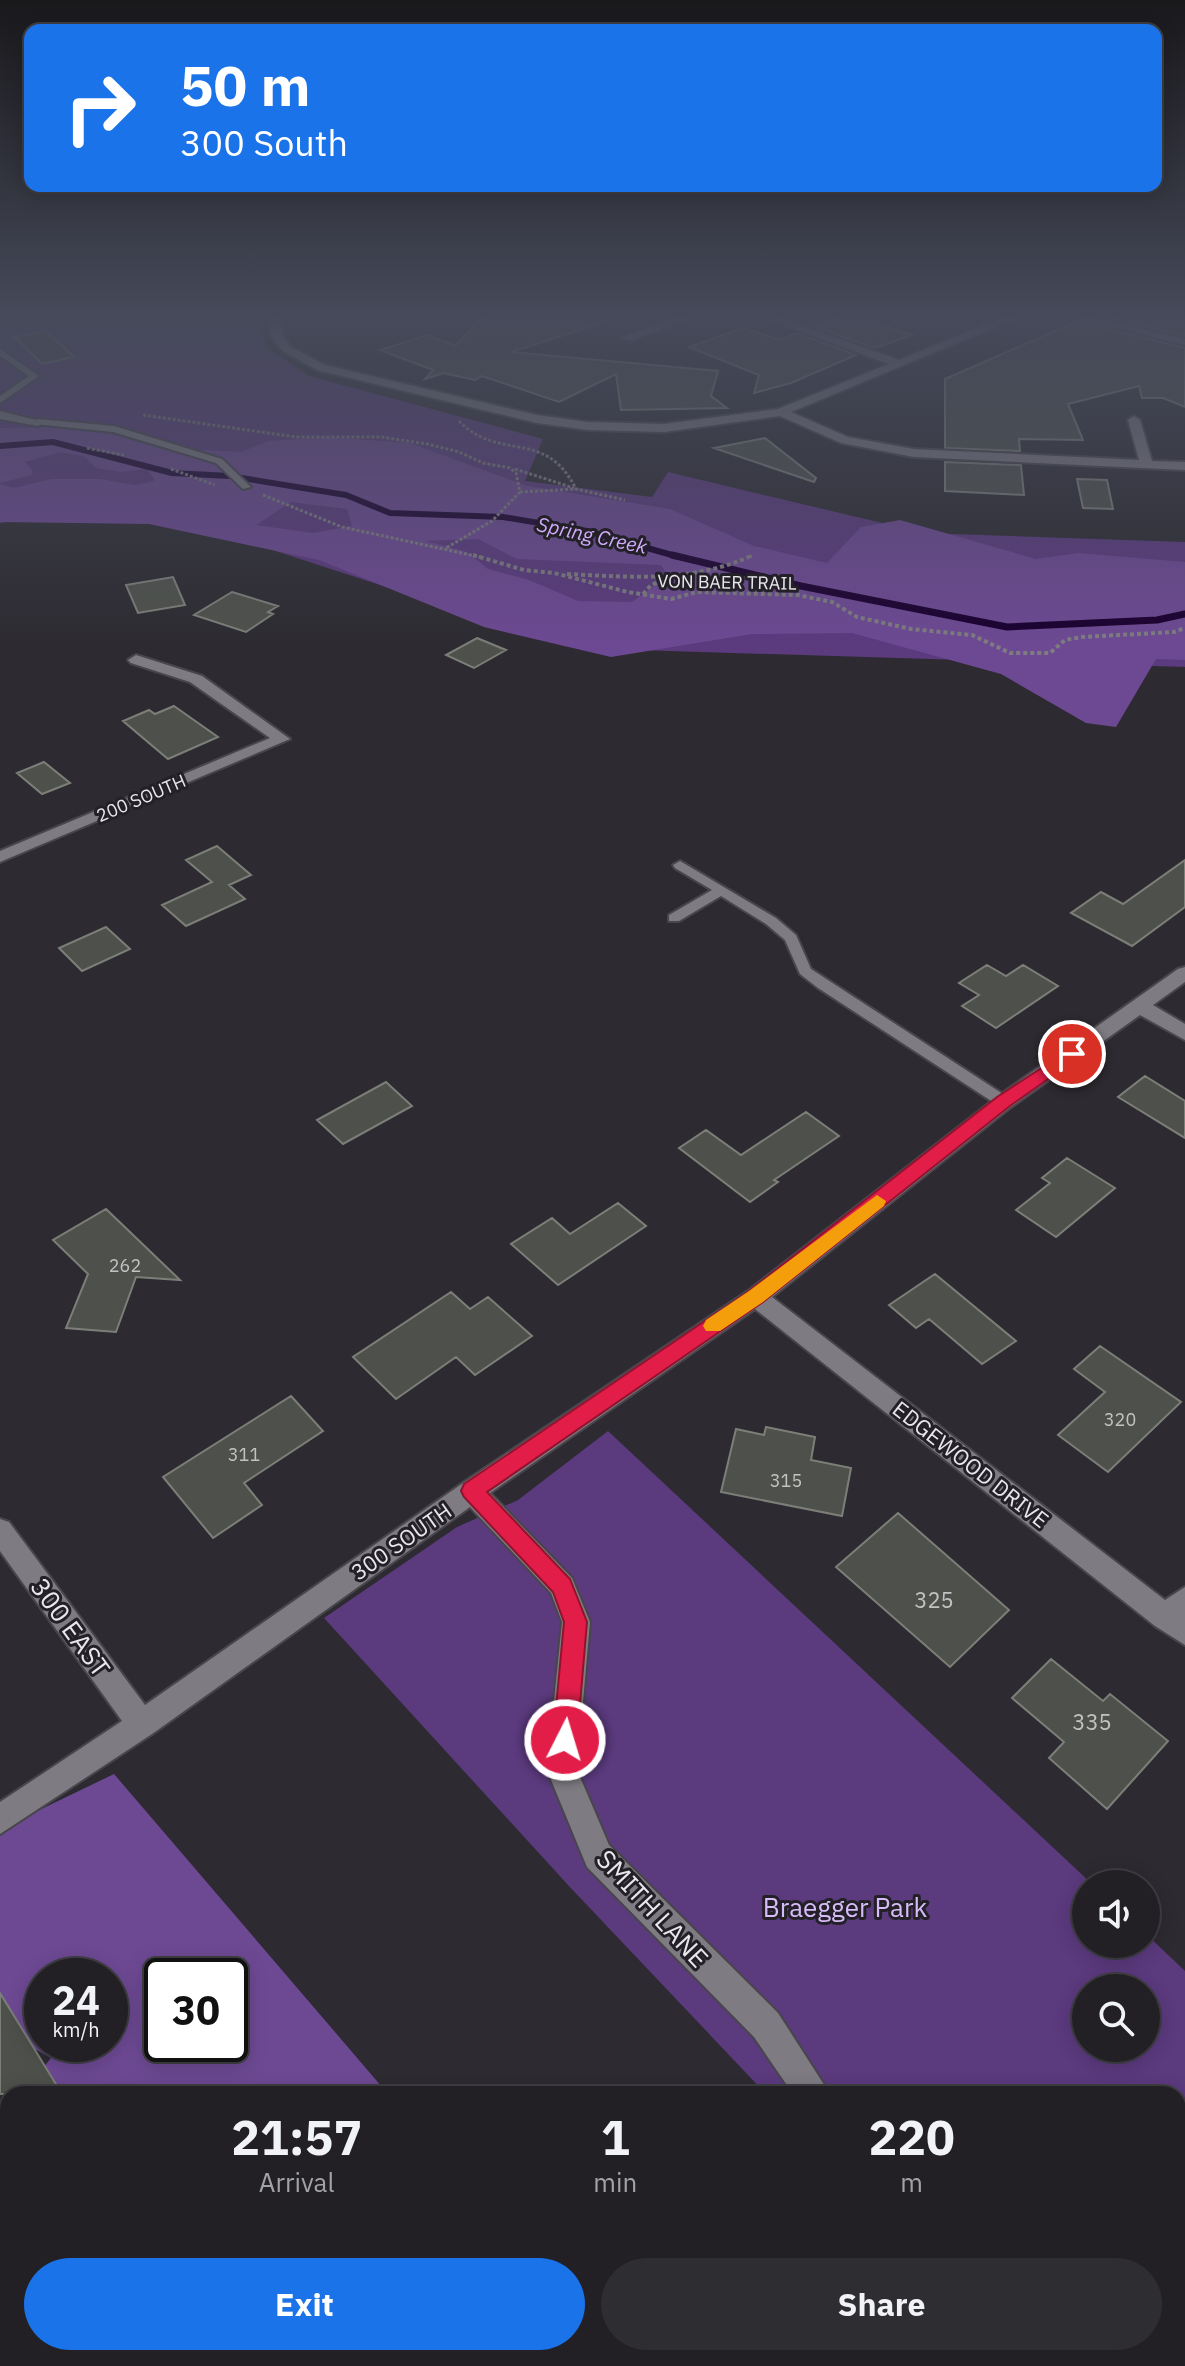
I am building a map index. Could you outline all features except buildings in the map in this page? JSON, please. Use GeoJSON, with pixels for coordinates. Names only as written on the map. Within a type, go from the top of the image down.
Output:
{"type":"FeatureCollection","features":[{"type":"Feature","properties":{"kind":"street"},"geometry":{"type":"LineString","coordinates":[[642,427],[668,427]]}},
{"type":"Feature","properties":{"kind":"street"},"geometry":{"type":"LineString","coordinates":[[816,427],[845,440],[901,452],[1185,466]]}},
{"type":"Feature","properties":{"kind":"street"},"geometry":{"type":"LineString","coordinates":[[1136,427],[1147,464]]}},
{"type":"Feature","properties":{"kind":"street","name":"200 SOUTH"},"geometry":{"type":"LineString","coordinates":[[0,857],[282,739],[196,679],[136,660]]}},
{"type":"Feature","properties":{"kind":"street","name":"300 SOUTH"},"geometry":{"type":"LineString","coordinates":[[0,1819],[142,1724],[472,1491],[756,1297],[1004,1102],[1185,973]]}},
{"type":"Feature","properties":{"kind":"street"},"geometry":{"type":"LineString","coordinates":[[1140,1006],[1185,1033]]}},
{"type":"Feature","properties":{"kind":"street","name":"EDGEWOOD DRIVE"},"geometry":{"type":"LineString","coordinates":[[756,1297],[1178,1616]]}},
{"type":"Feature","properties":{"kind":"street","name":"SMITH LANE"},"geometry":{"type":"LineString","coordinates":[[472,1491],[562,1586],[576,1622],[562,1770],[598,1856],[766,2025],[808,2086]]}},
{"type":"Feature","properties":{"kind":"street","name":"300 EAST"},"geometry":{"type":"LineString","coordinates":[[0,1530],[142,1724]]}},
{"type":"Feature","properties":{"kind":"lane"},"geometry":{"type":"LineString","coordinates":[[98,427],[219,461],[246,487]]}},
{"type":"Feature","properties":{"kind":"lane"},"geometry":{"type":"LineString","coordinates":[[680,865],[771,921],[791,938],[805,971],[823,985],[1004,1102]]}},
{"type":"Feature","properties":{"kind":"lane"},"geometry":{"type":"LineString","coordinates":[[674,918],[722,890]]}},
{"type":"Feature","properties":{"kind":"path"},"geometry":{"type":"LineString","coordinates":[[225,427],[296,437],[381,437],[427,444],[459,452],[483,463],[625,500]]}},
{"type":"Feature","properties":{"kind":"path"},"geometry":{"type":"LineString","coordinates":[[463,427],[486,440],[550,456],[565,468],[576,489]]}},
{"type":"Feature","properties":{"kind":"path"},"geometry":{"type":"LineString","coordinates":[[510,468],[516,473],[520,492]]}},
{"type":"Feature","properties":{"kind":"path","name":"VON BAER TRAIL"},"geometry":{"type":"LineString","coordinates":[[174,470],[222,487],[246,487],[342,527],[446,549],[524,570],[554,573],[671,599],[697,592],[798,595],[832,602],[857,617],[911,629],[972,635],[1010,653],[1050,653],[1065,640],[1174,632],[1185,628]]}},
{"type":"Feature","properties":{"kind":"path"},"geometry":{"type":"LineString","coordinates":[[446,549],[492,521],[520,492],[576,489]]}},
{"type":"Feature","properties":{"kind":"path"},"geometry":{"type":"LineString","coordinates":[[554,573],[677,575],[729,568],[753,555]]}},
{"type":"Feature","properties":{"kind":"path"},"geometry":{"type":"LineString","coordinates":[[643,594],[651,585],[677,575]]}},
{"type":"Feature","properties":{"kind":"green space"},"geometry":{"type":"Polygon","coordinates":[[[0,427],[500,427],[543,439],[525,481],[652,497],[668,472],[924,533],[1185,542],[1185,667],[574,648],[134,505],[0,523],[0,427]]]}},
{"type":"Feature","properties":{"kind":"green space","name":"Braegger Park"},"geometry":{"type":"Polygon","coordinates":[[[608,1431],[1077,1870],[1072,1870],[1072,1958],[1160,1958],[1160,1947],[1185,1971],[1185,2086],[758,2086],[568,1885],[324,1618],[457,1527],[518,1500],[608,1431]]]}},
{"type":"Feature","properties":{"kind":"shaded area"},"geometry":{"type":"Polygon","coordinates":[[[89,427],[178,449],[242,452],[268,441],[327,437],[410,443],[527,486],[670,509],[754,546],[827,563],[861,527],[900,520],[1036,559],[1078,553],[1185,562],[1185,660],[1156,659],[1116,727],[1086,723],[1001,674],[852,633],[752,634],[611,657],[484,627],[319,560],[149,524],[0,522],[0,484],[14,488],[51,479],[100,479],[135,485],[155,481],[147,469],[122,472],[96,468],[85,457],[61,452],[25,462],[33,471],[31,475],[0,483],[0,428],[89,427]],[[291,502],[256,525],[313,533],[352,526],[347,509],[291,502]],[[478,539],[426,541],[467,552],[488,569],[529,580],[578,601],[632,602],[668,576],[661,565],[517,559],[478,539]]]}},
{"type":"Feature","properties":{"kind":"shaded area"},"geometry":{"type":"Polygon","coordinates":[[[114,1774],[381,2086],[28,2086],[48,2062],[128,2062],[128,1958],[24,1958],[24,2043],[0,2029],[0,1829],[114,1774]]]}},
{"type":"Feature","properties":{"kind":"waterway","name":"Spring Creek"},"geometry":{"type":"LineString","coordinates":[[0,446],[53,442],[172,473],[230,476],[346,495],[390,513],[503,517],[587,531],[679,557]]}},
{"type":"Feature","properties":{"kind":"waterway","name":"Spring Creek"},"geometry":{"type":"LineString","coordinates":[[672,555],[801,586],[1007,627],[1157,620],[1185,614]]}},
{"type":"Feature","properties":{"kind":"slow traffic"},"geometry":{"type":"LineString","coordinates":[[713,1326],[756,1297],[877,1201]]}},
{"type":"Feature","properties":{"kind":"route"},"geometry":{"type":"LineString","coordinates":[[565,1740],[576,1622],[562,1586],[472,1491],[756,1297],[1004,1102],[1072,1054]]}}]}
